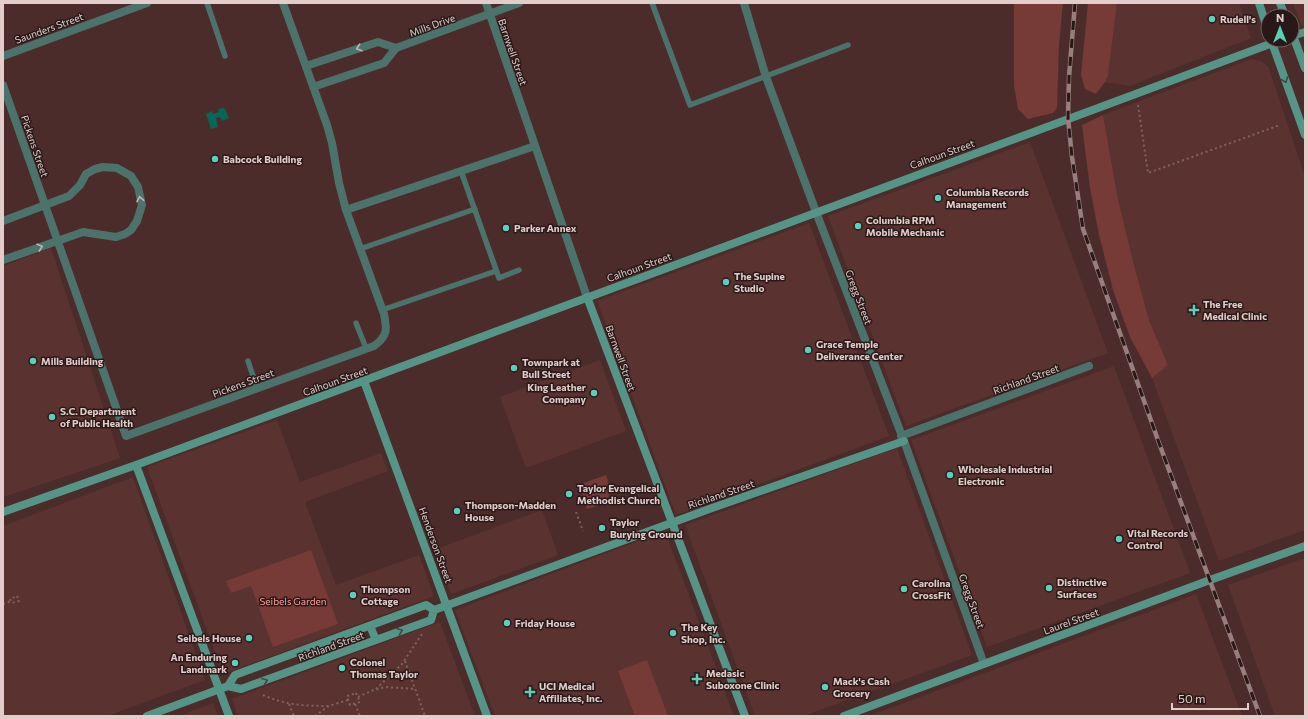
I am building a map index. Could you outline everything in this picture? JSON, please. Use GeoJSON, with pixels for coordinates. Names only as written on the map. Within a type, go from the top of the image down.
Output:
{"type":"FeatureCollection","features":[{"type":"Feature","properties":{"kind":"street","name":"Saunders Street"},"geometry":{"type":"LineString","coordinates":[[3,56],[147,3]]}},
{"type":"Feature","properties":{"kind":"street","name":"Pickens Street"},"geometry":{"type":"LineString","coordinates":[[3,85],[126,436],[366,348],[379,342],[386,332],[382,310],[346,210],[332,143],[283,3]]}},
{"type":"Feature","properties":{"kind":"street","name":"Barnwell Street"},"geometry":{"type":"LineString","coordinates":[[486,3],[587,297],[745,716]]}},
{"type":"Feature","properties":{"kind":"street","name":"Mills Drive"},"geometry":{"type":"LineString","coordinates":[[313,87],[384,62],[396,48],[518,3]]}},
{"type":"Feature","properties":{"kind":"street","name":"Gregg Street"},"geometry":{"type":"LineString","coordinates":[[744,3],[766,77],[903,439],[984,664]]}},
{"type":"Feature","properties":{"kind":"street"},"geometry":{"type":"LineString","coordinates":[[306,66],[378,42],[396,48]]}},
{"type":"Feature","properties":{"kind":"street","name":"Calhoun Street"},"geometry":{"type":"LineString","coordinates":[[3,512],[364,381],[1260,46]]}},
{"type":"Feature","properties":{"kind":"street"},"geometry":{"type":"LineString","coordinates":[[1273,48],[1305,135]]}},
{"type":"Feature","properties":{"kind":"street"},"geometry":{"type":"LineString","coordinates":[[1297,48],[1305,68]]}},
{"type":"Feature","properties":{"kind":"street"},"geometry":{"type":"LineString","coordinates":[[346,210],[535,146]]}},
{"type":"Feature","properties":{"kind":"street"},"geometry":{"type":"LineString","coordinates":[[3,221],[69,196],[80,184],[86,174],[103,167],[117,168],[124,171],[134,179],[138,187],[142,205],[137,221],[131,230],[125,234],[116,237],[84,232],[3,260]]}},
{"type":"Feature","properties":{"kind":"street","name":"Richland Street"},"geometry":{"type":"LineString","coordinates":[[434,610],[671,522],[903,439],[1089,366]]}},
{"type":"Feature","properties":{"kind":"street","name":"Henderson Street"},"geometry":{"type":"LineString","coordinates":[[364,381],[448,605],[487,716]]}},
{"type":"Feature","properties":{"kind":"street"},"geometry":{"type":"LineString","coordinates":[[136,465],[229,716]]}},
{"type":"Feature","properties":{"kind":"street","name":"Laurel Street"},"geometry":{"type":"LineString","coordinates":[[844,716],[1305,546]]}},
{"type":"Feature","properties":{"kind":"street","name":"Richland Street"},"geometry":{"type":"LineString","coordinates":[[228,686],[235,675],[291,654],[426,605],[434,610]]}},
{"type":"Feature","properties":{"kind":"street","name":"Richland Street"},"geometry":{"type":"LineString","coordinates":[[146,716],[228,686],[241,689],[431,620],[434,610]]}},
{"type":"Feature","properties":{"kind":"street"},"geometry":{"type":"LineString","coordinates":[[370,626],[376,640]]}},
{"type":"Feature","properties":{"kind":"street"},"geometry":{"type":"LineString","coordinates":[[291,654],[296,669]]}},
{"type":"Feature","properties":{"kind":"lane"},"geometry":{"type":"LineString","coordinates":[[207,3],[225,56]]}},
{"type":"Feature","properties":{"kind":"lane"},"geometry":{"type":"LineString","coordinates":[[652,3],[690,105],[848,45]]}},
{"type":"Feature","properties":{"kind":"lane"},"geometry":{"type":"LineString","coordinates":[[461,171],[499,278],[519,270]]}},
{"type":"Feature","properties":{"kind":"lane"},"geometry":{"type":"LineString","coordinates":[[360,249],[475,209]]}},
{"type":"Feature","properties":{"kind":"lane"},"geometry":{"type":"LineString","coordinates":[[382,310],[496,271]]}},
{"type":"Feature","properties":{"kind":"lane"},"geometry":{"type":"LineString","coordinates":[[356,323],[366,348]]}},
{"type":"Feature","properties":{"kind":"lane"},"geometry":{"type":"LineString","coordinates":[[248,362],[257,388]]}},
{"type":"Feature","properties":{"kind":"path"},"geometry":{"type":"LineString","coordinates":[[1138,105],[1148,173],[1280,125]]}},
{"type":"Feature","properties":{"kind":"path"},"geometry":{"type":"LineString","coordinates":[[576,512],[583,531]]}},
{"type":"Feature","properties":{"kind":"path"},"geometry":{"type":"LineString","coordinates":[[3,604],[11,601],[12,603],[19,601],[17,596],[10,599],[11,601]]}},
{"type":"Feature","properties":{"kind":"path"},"geometry":{"type":"LineString","coordinates":[[376,689],[405,660],[422,634]]}},
{"type":"Feature","properties":{"kind":"path"},"geometry":{"type":"LineString","coordinates":[[405,660],[425,716]]}},
{"type":"Feature","properties":{"kind":"path"},"geometry":{"type":"LineString","coordinates":[[358,697],[376,689],[393,687],[416,689]]}},
{"type":"Feature","properties":{"kind":"path"},"geometry":{"type":"LineString","coordinates":[[356,693],[360,702],[350,705],[348,700],[347,696],[356,693]]}},
{"type":"Feature","properties":{"kind":"path"},"geometry":{"type":"LineString","coordinates":[[263,695],[273,700],[289,704],[329,706]]}},
{"type":"Feature","properties":{"kind":"path"},"geometry":{"type":"LineString","coordinates":[[315,716],[329,706],[348,700]]}},
{"type":"Feature","properties":{"kind":"path"},"geometry":{"type":"LineString","coordinates":[[289,704],[294,716]]}},
{"type":"Feature","properties":{"kind":"path"},"geometry":{"type":"LineString","coordinates":[[355,704],[360,716]]}},
{"type":"Feature","properties":{"kind":"shaded area"},"geometry":{"type":"Polygon","coordinates":[[[1117,3],[1239,3],[1251,38],[1130,86],[1105,82],[1108,76],[1117,3]]]}},
{"type":"Feature","properties":{"kind":"shaded area"},"geometry":{"type":"Polygon","coordinates":[[[1293,3],[1305,3],[1305,34],[1300,21],[1300,8],[1295,8],[1293,3]]]}},
{"type":"Feature","properties":{"kind":"shaded area"},"geometry":{"type":"Polygon","coordinates":[[[1251,59],[1261,61],[1268,66],[1305,177],[1305,530],[1219,561],[1152,378],[1168,365],[1149,320],[1134,265],[1118,199],[1103,115],[1251,59]]]}},
{"type":"Feature","properties":{"kind":"shaded area"},"geometry":{"type":"Polygon","coordinates":[[[1030,142],[1108,353],[906,426],[828,216],[1030,142]]]}},
{"type":"Feature","properties":{"kind":"shaded area"},"geometry":{"type":"Polygon","coordinates":[[[809,223],[889,436],[676,515],[597,301],[809,223]]]}},
{"type":"Feature","properties":{"kind":"shaded area"},"geometry":{"type":"Polygon","coordinates":[[[51,248],[120,458],[3,497],[3,266],[51,248]]]}},
{"type":"Feature","properties":{"kind":"shaded area"},"geometry":{"type":"Polygon","coordinates":[[[600,360],[626,431],[526,468],[500,397],[600,360]]]}},
{"type":"Feature","properties":{"kind":"shaded area"},"geometry":{"type":"Polygon","coordinates":[[[1114,366],[1190,573],[987,647],[911,440],[1114,366]]]}},
{"type":"Feature","properties":{"kind":"shaded area"},"geometry":{"type":"Polygon","coordinates":[[[277,420],[300,482],[381,453],[388,471],[305,502],[336,585],[419,555],[434,596],[223,674],[147,467],[277,420]]]}},
{"type":"Feature","properties":{"kind":"shaded area"},"geometry":{"type":"Polygon","coordinates":[[[897,448],[972,655],[803,716],[755,716],[685,525],[897,448]]]}},
{"type":"Feature","properties":{"kind":"shaded area"},"geometry":{"type":"Polygon","coordinates":[[[133,477],[205,680],[107,716],[3,716],[3,526],[133,477]]]}},
{"type":"Feature","properties":{"kind":"shaded area"},"geometry":{"type":"Polygon","coordinates":[[[542,510],[558,555],[451,594],[434,550],[542,510]]]}},
{"type":"Feature","properties":{"kind":"shaded area"},"geometry":{"type":"Polygon","coordinates":[[[665,531],[734,716],[495,716],[455,610],[665,531]]]}},
{"type":"Feature","properties":{"kind":"shaded area"},"geometry":{"type":"Polygon","coordinates":[[[1305,558],[1305,716],[1275,716],[1228,585],[1305,558]]]}},
{"type":"Feature","properties":{"kind":"shaded area"},"geometry":{"type":"Polygon","coordinates":[[[1196,594],[1242,716],[869,716],[1196,594]]]}},
{"type":"Feature","properties":{"kind":"shaded area"},"geometry":{"type":"Polygon","coordinates":[[[440,622],[475,716],[238,716],[232,699],[440,622]]]}},
{"type":"Feature","properties":{"kind":"shaded area"},"geometry":{"type":"Polygon","coordinates":[[[213,703],[218,716],[179,716],[213,703]]]}},
{"type":"Feature","properties":{"kind":"green space"},"geometry":{"type":"Polygon","coordinates":[[[1014,3],[1063,3],[1059,45],[1057,108],[1053,113],[1028,119],[1018,109],[1014,86],[1014,3]]]}},
{"type":"Feature","properties":{"kind":"green space"},"geometry":{"type":"Polygon","coordinates":[[[1088,3],[1117,3],[1108,76],[1096,94],[1085,89],[1081,75],[1088,3]]]}},
{"type":"Feature","properties":{"kind":"green space"},"geometry":{"type":"Polygon","coordinates":[[[1103,115],[1118,199],[1134,265],[1149,320],[1168,365],[1152,378],[1130,337],[1113,290],[1099,235],[1090,188],[1082,125],[1103,115]]]}},
{"type":"Feature","properties":{"kind":"green space"},"geometry":{"type":"Polygon","coordinates":[[[606,475],[610,489],[608,498],[600,505],[587,509],[579,485],[606,475]]]}},
{"type":"Feature","properties":{"kind":"green space","name":"Seibels Garden"},"geometry":{"type":"Polygon","coordinates":[[[311,550],[338,624],[273,647],[251,586],[231,593],[226,581],[311,550]]]}},
{"type":"Feature","properties":{"kind":"green space"},"geometry":{"type":"Polygon","coordinates":[[[647,660],[668,716],[635,716],[618,671],[647,660]]]}},
{"type":"Feature","properties":{"kind":"water"},"geometry":{"type":"Polygon","coordinates":[[[218,109],[225,109],[229,118],[222,121],[220,117],[216,118],[218,127],[211,129],[206,114],[212,111],[213,114],[219,112],[218,109]]]}},
{"type":"Feature","properties":{"kind":"railway"},"geometry":{"type":"LineString","coordinates":[[1075,3],[1069,77],[1068,118],[1072,157],[1083,229],[1159,443],[1260,716]]}},
{"type":"Feature","properties":{"kind":"place","name":"Rudell's"},"geometry":{"type":"Point","coordinates":[1212,19]}},
{"type":"Feature","properties":{"kind":"place","name":"Babcock Building"},"geometry":{"type":"Point","coordinates":[215,159]}},
{"type":"Feature","properties":{"kind":"place","name":"Columbia Records Management"},"geometry":{"type":"Point","coordinates":[938,198]}},
{"type":"Feature","properties":{"kind":"place","name":"Columbia RPM Mobile Mechanic"},"geometry":{"type":"Point","coordinates":[858,226]}},
{"type":"Feature","properties":{"kind":"place","name":"Parker Annex"},"geometry":{"type":"Point","coordinates":[506,228]}},
{"type":"Feature","properties":{"kind":"place","name":"The Supine Studio"},"geometry":{"type":"Point","coordinates":[726,282]}},
{"type":"Feature","properties":{"kind":"place","name":"The Free Medical Clinic"},"geometry":{"type":"Point","coordinates":[1194,310]}},
{"type":"Feature","properties":{"kind":"place","name":"Grace Temple Deliverance Center"},"geometry":{"type":"Point","coordinates":[808,350]}},
{"type":"Feature","properties":{"kind":"place","name":"Mills Building"},"geometry":{"type":"Point","coordinates":[33,361]}},
{"type":"Feature","properties":{"kind":"place","name":"Townpark at Bull Street"},"geometry":{"type":"Point","coordinates":[514,368]}},
{"type":"Feature","properties":{"kind":"place","name":"King Leather Company"},"geometry":{"type":"Point","coordinates":[594,393]}},
{"type":"Feature","properties":{"kind":"place","name":"S.C. Department of Public Health"},"geometry":{"type":"Point","coordinates":[52,417]}},
{"type":"Feature","properties":{"kind":"place","name":"Wholesale Industrial Electronic"},"geometry":{"type":"Point","coordinates":[950,475]}},
{"type":"Feature","properties":{"kind":"place","name":"Taylor Evangelical Methodist Church"},"geometry":{"type":"Point","coordinates":[569,494]}},
{"type":"Feature","properties":{"kind":"place","name":"Thompson-Madden House"},"geometry":{"type":"Point","coordinates":[457,511]}},
{"type":"Feature","properties":{"kind":"place","name":"Taylor Burying Ground"},"geometry":{"type":"Point","coordinates":[602,528]}},
{"type":"Feature","properties":{"kind":"place","name":"Vital Records Control"},"geometry":{"type":"Point","coordinates":[1119,539]}},
{"type":"Feature","properties":{"kind":"place","name":"Distinctive Surfaces"},"geometry":{"type":"Point","coordinates":[1049,588]}},
{"type":"Feature","properties":{"kind":"place","name":"Carolina CrossFit"},"geometry":{"type":"Point","coordinates":[904,589]}},
{"type":"Feature","properties":{"kind":"place","name":"Thompson Cottage"},"geometry":{"type":"Point","coordinates":[353,595]}},
{"type":"Feature","properties":{"kind":"place","name":"Friday House"},"geometry":{"type":"Point","coordinates":[507,623]}},
{"type":"Feature","properties":{"kind":"place","name":"The Key Shop, Inc."},"geometry":{"type":"Point","coordinates":[673,633]}},
{"type":"Feature","properties":{"kind":"place","name":"Seibels House"},"geometry":{"type":"Point","coordinates":[249,638]}},
{"type":"Feature","properties":{"kind":"place","name":"An Enduring Landmark"},"geometry":{"type":"Point","coordinates":[235,663]}},
{"type":"Feature","properties":{"kind":"place","name":"Colonel Thomas Taylor"},"geometry":{"type":"Point","coordinates":[342,668]}},
{"type":"Feature","properties":{"kind":"place","name":"Medasic Suboxone Clinic"},"geometry":{"type":"Point","coordinates":[697,679]}},
{"type":"Feature","properties":{"kind":"place","name":"Mack's Cash Grocery"},"geometry":{"type":"Point","coordinates":[825,687]}},
{"type":"Feature","properties":{"kind":"place","name":"UCI Medical Affiliates, Inc."},"geometry":{"type":"Point","coordinates":[530,692]}}]}
